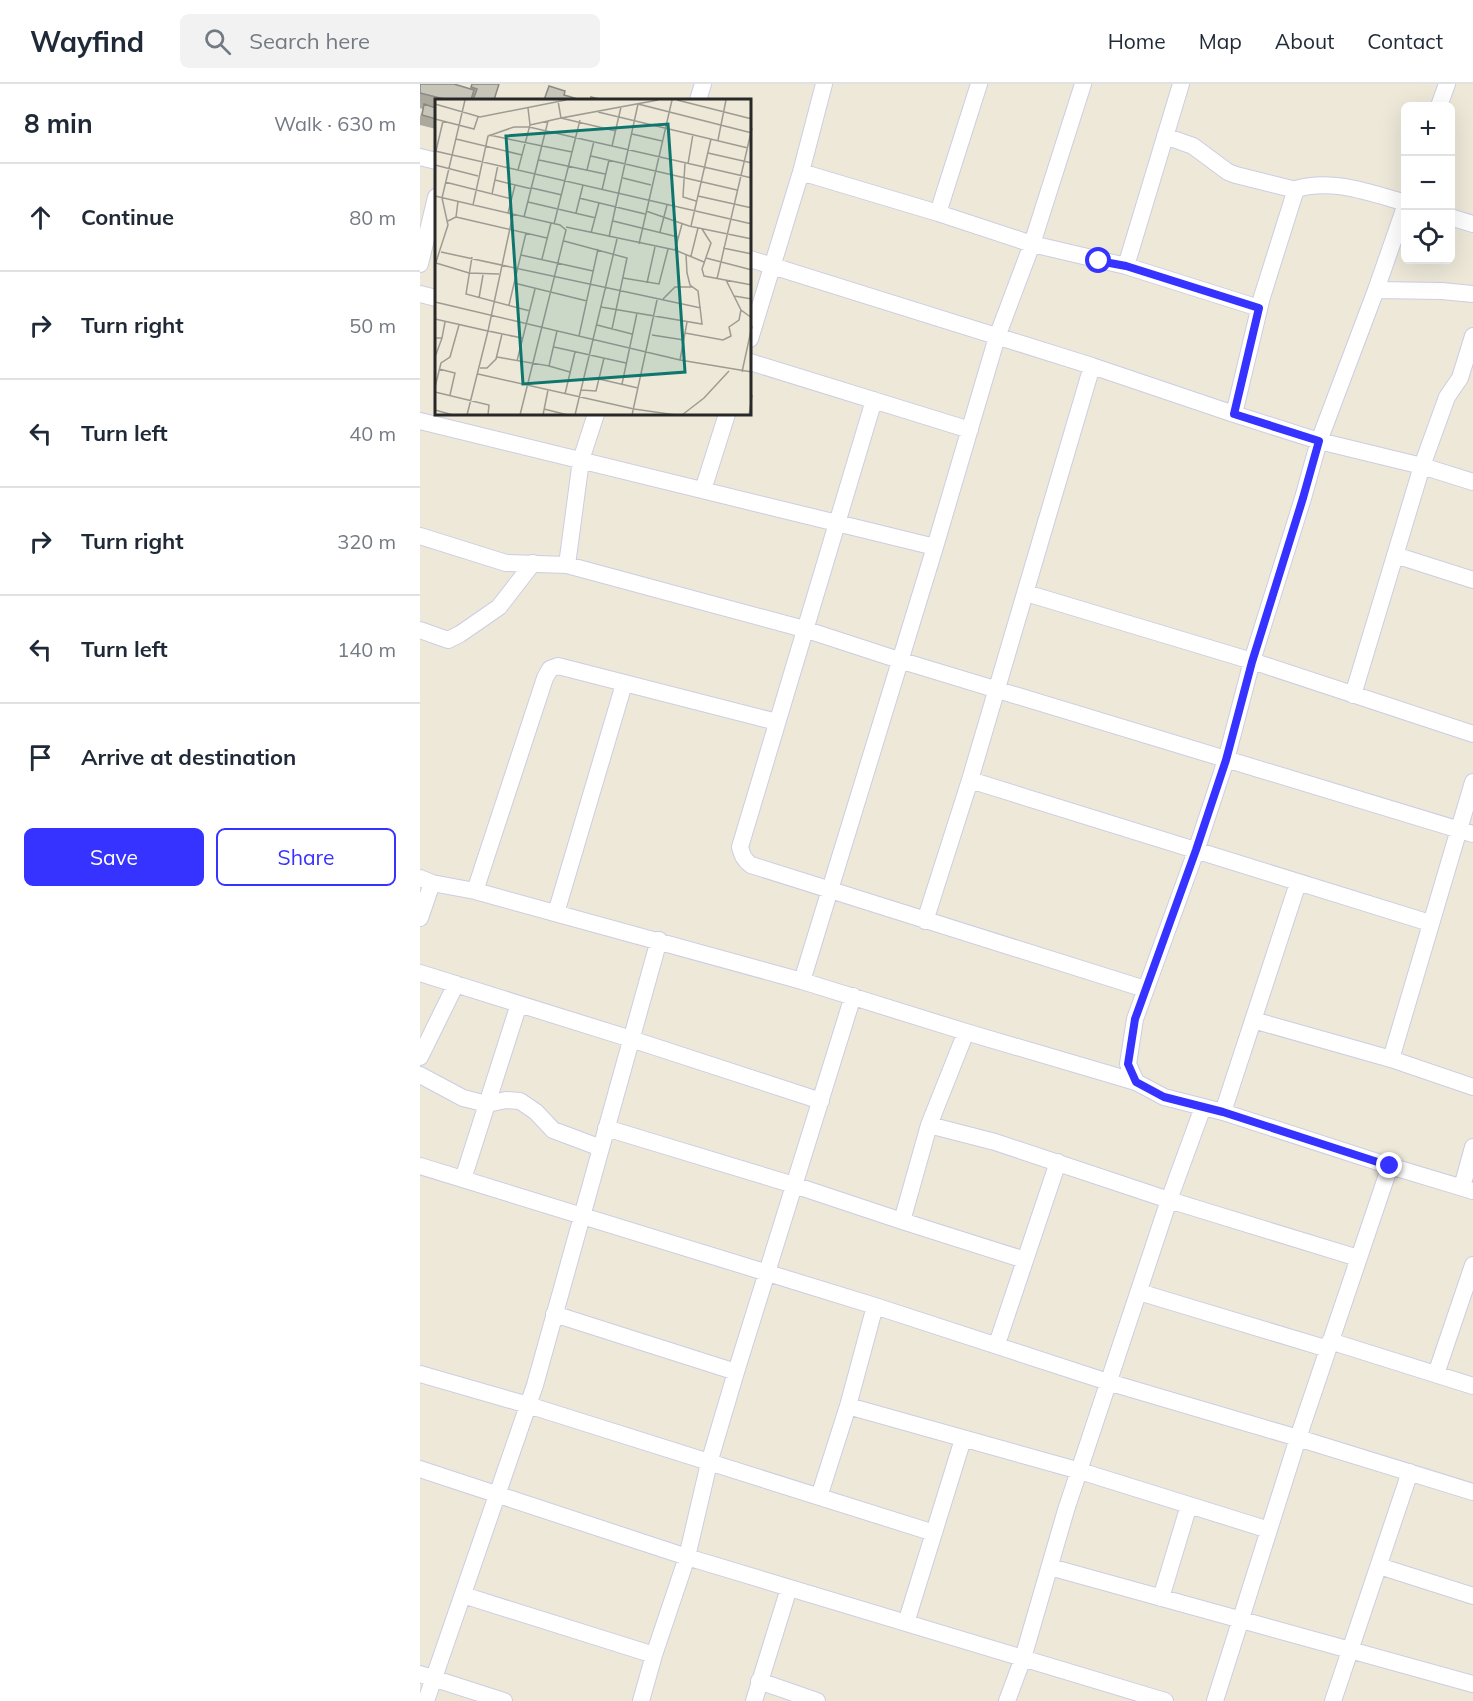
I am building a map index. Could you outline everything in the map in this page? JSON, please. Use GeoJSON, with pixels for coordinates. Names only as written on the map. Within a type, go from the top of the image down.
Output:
{"type":"FeatureCollection","features":[{"type":"Feature","properties":{"kind":"street"},"geometry":{"type":"LineString","coordinates":[[698,99],[703,84]]}},
{"type":"Feature","properties":{"kind":"street"},"geometry":{"type":"LineString","coordinates":[[752,332],[801,171],[824,84]]}},
{"type":"Feature","properties":{"kind":"street"},"geometry":{"type":"LineString","coordinates":[[938,213],[979,84]]}},
{"type":"Feature","properties":{"kind":"street"},"geometry":{"type":"LineString","coordinates":[[802,981],[997,337],[1032,244],[1083,84]]}},
{"type":"Feature","properties":{"kind":"street"},"geometry":{"type":"LineString","coordinates":[[1126,266],[1181,84]]}},
{"type":"Feature","properties":{"kind":"street"},"geometry":{"type":"LineString","coordinates":[[1440,102],[1447,84]]}},
{"type":"Feature","properties":{"kind":"street"},"geometry":{"type":"LineString","coordinates":[[1165,136],[1193,146],[1236,176],[1292,189],[1312,184],[1337,185],[1401,202]]}},
{"type":"Feature","properties":{"kind":"street"},"geometry":{"type":"LineString","coordinates":[[420,157],[435,161]]}},
{"type":"Feature","properties":{"kind":"street"},"geometry":{"type":"LineString","coordinates":[[801,171],[1032,244],[1126,266],[1259,308]]}},
{"type":"Feature","properties":{"kind":"street"},"geometry":{"type":"LineString","coordinates":[[1234,414],[1259,308],[1296,189]]}},
{"type":"Feature","properties":{"kind":"street"},"geometry":{"type":"LineString","coordinates":[[420,264],[435,201]]}},
{"type":"Feature","properties":{"kind":"street"},"geometry":{"type":"LineString","coordinates":[[1136,1082],[1128,1064],[1135,1019],[1226,760],[1252,662],[1319,441],[1404,210]]}},
{"type":"Feature","properties":{"kind":"street"},"geometry":{"type":"LineString","coordinates":[[1455,219],[1473,224]]}},
{"type":"Feature","properties":{"kind":"street"},"geometry":{"type":"LineString","coordinates":[[752,260],[1092,366],[1319,441],[1422,466],[1473,482]]}},
{"type":"Feature","properties":{"kind":"street"},"geometry":{"type":"LineString","coordinates":[[1376,290],[1473,294]]}},
{"type":"Feature","properties":{"kind":"street"},"geometry":{"type":"LineString","coordinates":[[420,294],[435,298]]}},
{"type":"Feature","properties":{"kind":"street"},"geometry":{"type":"LineString","coordinates":[[1353,695],[1422,466],[1447,397],[1466,380],[1473,336]]}},
{"type":"Feature","properties":{"kind":"street"},"geometry":{"type":"LineString","coordinates":[[752,363],[970,430]]}},
{"type":"Feature","properties":{"kind":"street"},"geometry":{"type":"LineString","coordinates":[[925,921],[970,780],[1092,366]]}},
{"type":"Feature","properties":{"kind":"street"},"geometry":{"type":"LineString","coordinates":[[874,400],[740,847],[742,854],[745,860],[752,865],[1145,989]]}},
{"type":"Feature","properties":{"kind":"street"},"geometry":{"type":"LineString","coordinates":[[567,565],[581,460],[595,416]]}},
{"type":"Feature","properties":{"kind":"street"},"geometry":{"type":"LineString","coordinates":[[703,490],[726,416]]}},
{"type":"Feature","properties":{"kind":"street"},"geometry":{"type":"LineString","coordinates":[[420,420],[935,547]]}},
{"type":"Feature","properties":{"kind":"street"},"geometry":{"type":"LineString","coordinates":[[420,536],[506,563],[567,565],[804,629],[1466,832]]}},
{"type":"Feature","properties":{"kind":"street"},"geometry":{"type":"LineString","coordinates":[[1395,555],[1473,580]]}},
{"type":"Feature","properties":{"kind":"street"},"geometry":{"type":"LineString","coordinates":[[420,630],[448,640],[460,634],[499,607],[533,563]]}},
{"type":"Feature","properties":{"kind":"street"},"geometry":{"type":"LineString","coordinates":[[1026,593],[1252,662],[1473,734]]}},
{"type":"Feature","properties":{"kind":"street"},"geometry":{"type":"LineString","coordinates":[[476,891],[545,678],[550,669],[558,666],[777,722]]}},
{"type":"Feature","properties":{"kind":"street"},"geometry":{"type":"LineString","coordinates":[[556,913],[624,684]]}},
{"type":"Feature","properties":{"kind":"street"},"geometry":{"type":"LineString","coordinates":[[970,780],[1430,923]]}},
{"type":"Feature","properties":{"kind":"street"},"geometry":{"type":"LineString","coordinates":[[1391,1059],[1430,923],[1466,832],[1473,782]]}},
{"type":"Feature","properties":{"kind":"street"},"geometry":{"type":"LineString","coordinates":[[420,918],[426,881],[476,891],[659,940],[853,996],[1136,1082],[1164,1097],[1223,1112],[1467,1189],[1473,1147]]}},
{"type":"Feature","properties":{"kind":"street"},"geometry":{"type":"LineString","coordinates":[[1223,1112],[1298,883]]}},
{"type":"Feature","properties":{"kind":"street"},"geometry":{"type":"LineString","coordinates":[[426,1701],[427,1676],[463,1595],[528,1405],[659,940]]}},
{"type":"Feature","properties":{"kind":"street"},"geometry":{"type":"LineString","coordinates":[[420,973],[821,1101]]}},
{"type":"Feature","properties":{"kind":"street"},"geometry":{"type":"LineString","coordinates":[[420,1057],[456,984]]}},
{"type":"Feature","properties":{"kind":"street"},"geometry":{"type":"LineString","coordinates":[[641,1701],[687,1557],[709,1463],[736,1372],[853,996]]}},
{"type":"Feature","properties":{"kind":"street"},"geometry":{"type":"LineString","coordinates":[[463,1179],[519,1004]]}},
{"type":"Feature","properties":{"kind":"street"},"geometry":{"type":"LineString","coordinates":[[1252,1020],[1391,1059],[1473,1087]]}},
{"type":"Feature","properties":{"kind":"street"},"geometry":{"type":"LineString","coordinates":[[902,1221],[930,1125],[966,1032]]}},
{"type":"Feature","properties":{"kind":"street"},"geometry":{"type":"LineString","coordinates":[[420,1075],[463,1098],[487,1104],[506,1100],[520,1101],[536,1112],[554,1130],[601,1148]]}},
{"type":"Feature","properties":{"kind":"street"},"geometry":{"type":"LineString","coordinates":[[1007,1701],[1023,1658],[1066,1510],[1108,1382],[1203,1107]]}},
{"type":"Feature","properties":{"kind":"street"},"geometry":{"type":"LineString","coordinates":[[930,1125],[994,1142],[1169,1200],[1358,1258]]}},
{"type":"Feature","properties":{"kind":"street"},"geometry":{"type":"LineString","coordinates":[[606,1128],[794,1185],[1025,1260]]}},
{"type":"Feature","properties":{"kind":"street"},"geometry":{"type":"LineString","coordinates":[[997,1344],[1058,1162]]}},
{"type":"Feature","properties":{"kind":"street"},"geometry":{"type":"LineString","coordinates":[[420,1166],[997,1344],[1108,1382],[1473,1492]]}},
{"type":"Feature","properties":{"kind":"street"},"geometry":{"type":"LineString","coordinates":[[1215,1701],[1298,1438],[1390,1166]]}},
{"type":"Feature","properties":{"kind":"street"},"geometry":{"type":"LineString","coordinates":[[1436,1374],[1469,1290],[1473,1265]]}},
{"type":"Feature","properties":{"kind":"street"},"geometry":{"type":"LineString","coordinates":[[1139,1292],[1473,1386]]}},
{"type":"Feature","properties":{"kind":"street"},"geometry":{"type":"LineString","coordinates":[[819,1497],[848,1406],[875,1306]]}},
{"type":"Feature","properties":{"kind":"street"},"geometry":{"type":"LineString","coordinates":[[555,1314],[736,1372]]}},
{"type":"Feature","properties":{"kind":"street"},"geometry":{"type":"LineString","coordinates":[[420,1374],[528,1405],[934,1533]]}},
{"type":"Feature","properties":{"kind":"street"},"geometry":{"type":"LineString","coordinates":[[848,1406],[1080,1471],[1269,1530]]}},
{"type":"Feature","properties":{"kind":"street"},"geometry":{"type":"LineString","coordinates":[[906,1623],[963,1439]]}},
{"type":"Feature","properties":{"kind":"street"},"geometry":{"type":"LineString","coordinates":[[420,1469],[687,1557],[1165,1701]]}},
{"type":"Feature","properties":{"kind":"street"},"geometry":{"type":"LineString","coordinates":[[1333,1701],[1410,1472]]}},
{"type":"Feature","properties":{"kind":"street"},"geometry":{"type":"LineString","coordinates":[[1161,1598],[1189,1505]]}},
{"type":"Feature","properties":{"kind":"street"},"geometry":{"type":"LineString","coordinates":[[1378,1566],[1473,1596]]}},
{"type":"Feature","properties":{"kind":"street"},"geometry":{"type":"LineString","coordinates":[[1050,1567],[1473,1684]]}},
{"type":"Feature","properties":{"kind":"street"},"geometry":{"type":"LineString","coordinates":[[754,1701],[789,1588]]}},
{"type":"Feature","properties":{"kind":"street"},"geometry":{"type":"LineString","coordinates":[[463,1595],[654,1655]]}},
{"type":"Feature","properties":{"kind":"street"},"geometry":{"type":"LineString","coordinates":[[427,1676],[504,1701]]}},
{"type":"Feature","properties":{"kind":"street"},"geometry":{"type":"LineString","coordinates":[[759,1682],[817,1701]]}},
{"type":"Feature","properties":{"kind":"building"},"geometry":{"type":"Polygon","coordinates":[[[420,84],[454,84],[474,90],[471,99],[444,99],[420,93],[420,84]]]}},
{"type":"Feature","properties":{"kind":"building"},"geometry":{"type":"Polygon","coordinates":[[[472,84],[499,84],[494,99],[473,99],[477,89],[471,87],[472,84]]]}},
{"type":"Feature","properties":{"kind":"building"},"geometry":{"type":"Polygon","coordinates":[[[549,86],[565,91],[564,95],[578,99],[544,99],[549,86]]]}},
{"type":"Feature","properties":{"kind":"building"},"geometry":{"type":"Polygon","coordinates":[[[424,104],[435,108],[435,119],[422,115],[424,104]]]}},
{"type":"Feature","properties":{"kind":"route"},"geometry":{"type":"LineString","coordinates":[[1099,261],[1126,266],[1259,308],[1234,414],[1319,441],[1252,662],[1226,760],[1135,1019],[1128,1064],[1136,1082],[1156,1094],[1223,1112],[1390,1166]]}}]}
